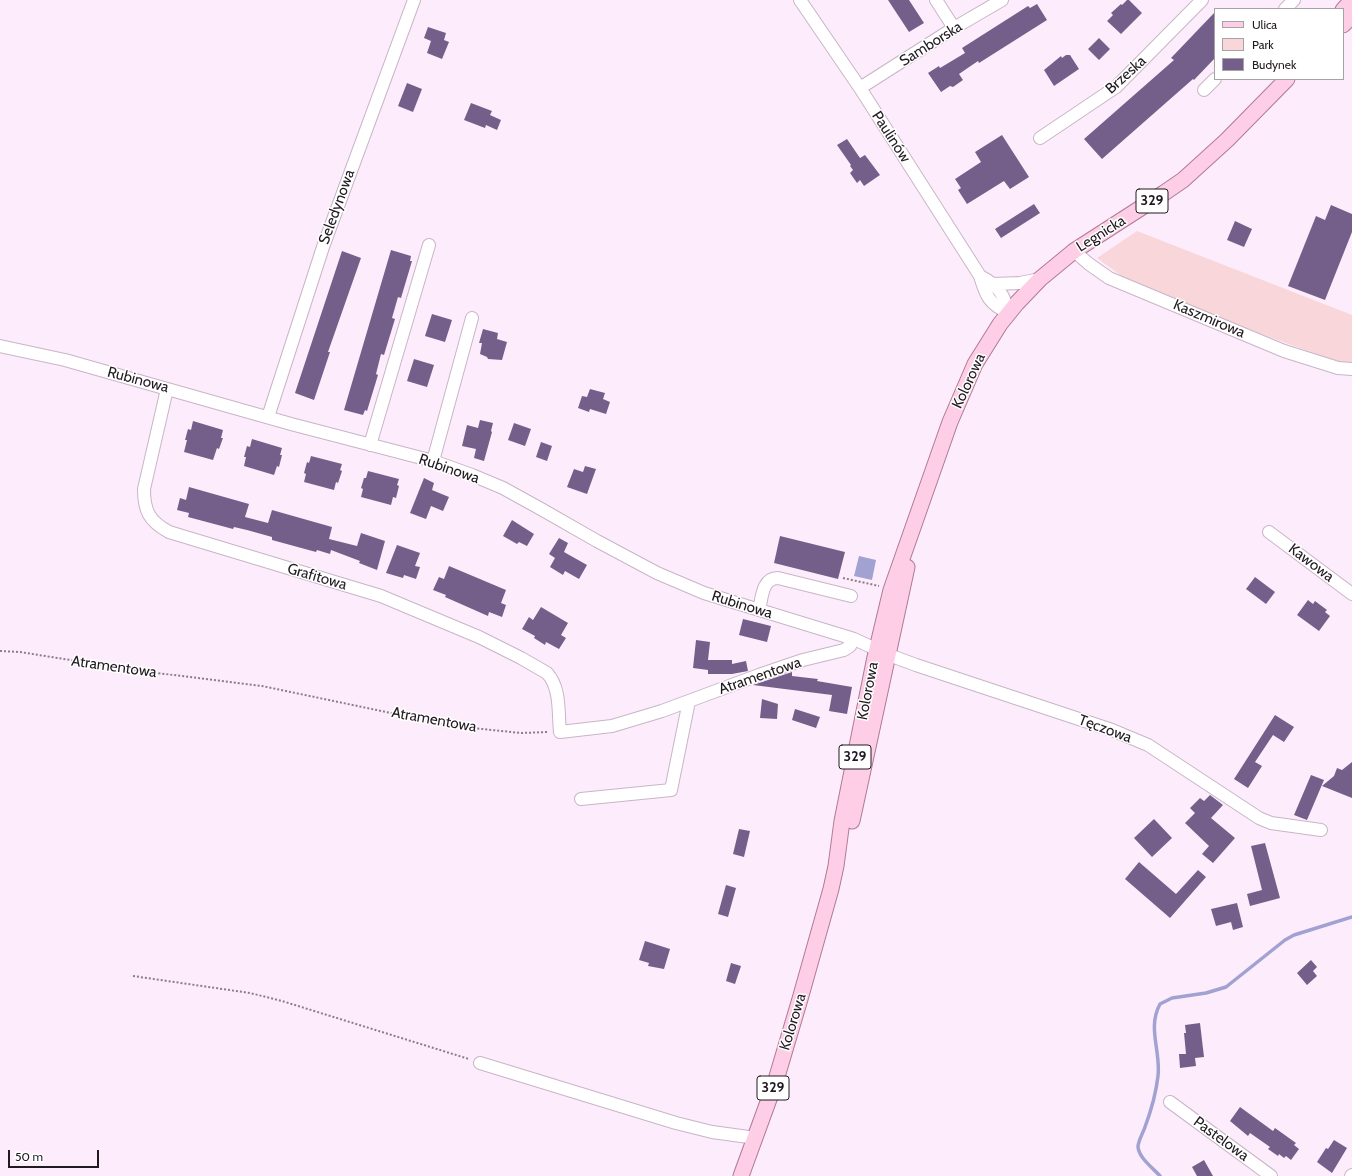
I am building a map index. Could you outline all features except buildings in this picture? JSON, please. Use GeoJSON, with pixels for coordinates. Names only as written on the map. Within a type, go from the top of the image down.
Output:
{"type":"FeatureCollection","features":[{"type":"Feature","properties":{"kind":"main road"},"geometry":{"type":"LineString","coordinates":[[1344,9],[1352,0]]}},
{"type":"Feature","properties":{"kind":"main road"},"geometry":{"type":"LineString","coordinates":[[1344,24],[1352,16]]}},
{"type":"Feature","properties":{"kind":"main road","name":"Legnicka"},"geometry":{"type":"LineString","coordinates":[[1009,313],[1017,302],[1040,279],[1074,251],[1183,180],[1227,140],[1286,80]]}},
{"type":"Feature","properties":{"kind":"main road","name":"Kolorowa"},"geometry":{"type":"LineString","coordinates":[[741,1176],[776,1080],[800,999],[836,866],[842,821],[883,652],[891,590],[906,544],[916,521],[950,422],[966,382],[987,343],[1009,313]]}},
{"type":"Feature","properties":{"kind":"street","name":"Seledynowa"},"geometry":{"type":"LineString","coordinates":[[268,417],[322,247],[414,0]]}},
{"type":"Feature","properties":{"kind":"street","name":"Paulinów"},"geometry":{"type":"LineString","coordinates":[[800,0],[860,88],[980,276],[992,303],[1009,313]]}},
{"type":"Feature","properties":{"kind":"street"},"geometry":{"type":"LineString","coordinates":[[936,0],[954,28]]}},
{"type":"Feature","properties":{"kind":"street","name":"Samborska"},"geometry":{"type":"LineString","coordinates":[[860,88],[954,28],[1002,0]]}},
{"type":"Feature","properties":{"kind":"street","name":"Brzeska"},"geometry":{"type":"LineString","coordinates":[[1040,138],[1116,87],[1202,0]]}},
{"type":"Feature","properties":{"kind":"street"},"geometry":{"type":"LineString","coordinates":[[1286,8],[1294,0]]}},
{"type":"Feature","properties":{"kind":"street"},"geometry":{"type":"LineString","coordinates":[[1204,90],[1214,80]]}},
{"type":"Feature","properties":{"kind":"street"},"geometry":{"type":"LineString","coordinates":[[370,445],[429,245]]}},
{"type":"Feature","properties":{"kind":"street","name":"Kaszmirowa"},"geometry":{"type":"LineString","coordinates":[[1074,251],[1109,278],[1284,351],[1338,368],[1352,369]]}},
{"type":"Feature","properties":{"kind":"street","name":"Paulinów"},"geometry":{"type":"LineString","coordinates":[[980,276],[993,284],[1003,294],[1009,313]]}},
{"type":"Feature","properties":{"kind":"street"},"geometry":{"type":"LineString","coordinates":[[993,284],[1020,283],[1040,279]]}},
{"type":"Feature","properties":{"kind":"street"},"geometry":{"type":"LineString","coordinates":[[433,462],[472,318]]}},
{"type":"Feature","properties":{"kind":"street","name":"Rubinowa"},"geometry":{"type":"LineString","coordinates":[[0,346],[65,360],[433,462],[472,475],[503,488],[597,541],[657,572],[704,593],[854,639],[883,652]]}},
{"type":"Feature","properties":{"kind":"street","name":"Grafitowa"},"geometry":{"type":"LineString","coordinates":[[167,389],[144,489],[144,500],[149,513],[157,525],[169,532],[382,596],[500,647],[543,671],[553,679],[557,697],[560,732]]}},
{"type":"Feature","properties":{"kind":"street","name":"Kawowa"},"geometry":{"type":"LineString","coordinates":[[1269,532],[1352,594]]}},
{"type":"Feature","properties":{"kind":"street"},"geometry":{"type":"LineString","coordinates":[[759,610],[765,585],[773,578],[851,596]]}},
{"type":"Feature","properties":{"kind":"street","name":"Atramentowa"},"geometry":{"type":"LineString","coordinates":[[560,732],[612,726],[662,711],[803,660],[844,650],[850,646],[854,639]]}},
{"type":"Feature","properties":{"kind":"street","name":"Tęczowa"},"geometry":{"type":"LineString","coordinates":[[883,652],[1112,730],[1148,745],[1259,818],[1271,823],[1321,830]]}},
{"type":"Feature","properties":{"kind":"street"},"geometry":{"type":"LineString","coordinates":[[581,799],[671,790],[689,701]]}},
{"type":"Feature","properties":{"kind":"street"},"geometry":{"type":"LineString","coordinates":[[480,1063],[676,1123],[712,1132],[756,1138]]}},
{"type":"Feature","properties":{"kind":"street","name":"Pastelowa"},"geometry":{"type":"LineString","coordinates":[[1170,1102],[1271,1176]]}},
{"type":"Feature","properties":{"kind":"path"},"geometry":{"type":"LineString","coordinates":[[843,578],[883,587]]}},
{"type":"Feature","properties":{"kind":"path","name":"Atramentowa"},"geometry":{"type":"LineString","coordinates":[[0,651],[20,652],[134,670],[262,686],[453,726],[521,733],[560,732]]}},
{"type":"Feature","properties":{"kind":"path"},"geometry":{"type":"LineString","coordinates":[[133,976],[250,993],[282,1000],[480,1063]]}},
{"type":"Feature","properties":{"kind":"green space"},"geometry":{"type":"Polygon","coordinates":[[[1137,231],[1352,315],[1352,363],[1335,361],[1223,320],[1123,277],[1097,258],[1137,231]]]}},
{"type":"Feature","properties":{"kind":"water"},"geometry":{"type":"Polygon","coordinates":[[[859,556],[876,560],[872,580],[854,576],[859,556]]]}},
{"type":"Feature","properties":{"kind":"waterway"},"geometry":{"type":"LineString","coordinates":[[1160,1176],[1144,1159],[1138,1147],[1155,1095],[1158,1076],[1158,1058],[1154,1031],[1156,1013],[1160,1004],[1172,998],[1206,993],[1226,987],[1285,940],[1294,935],[1352,917]]}}]}
